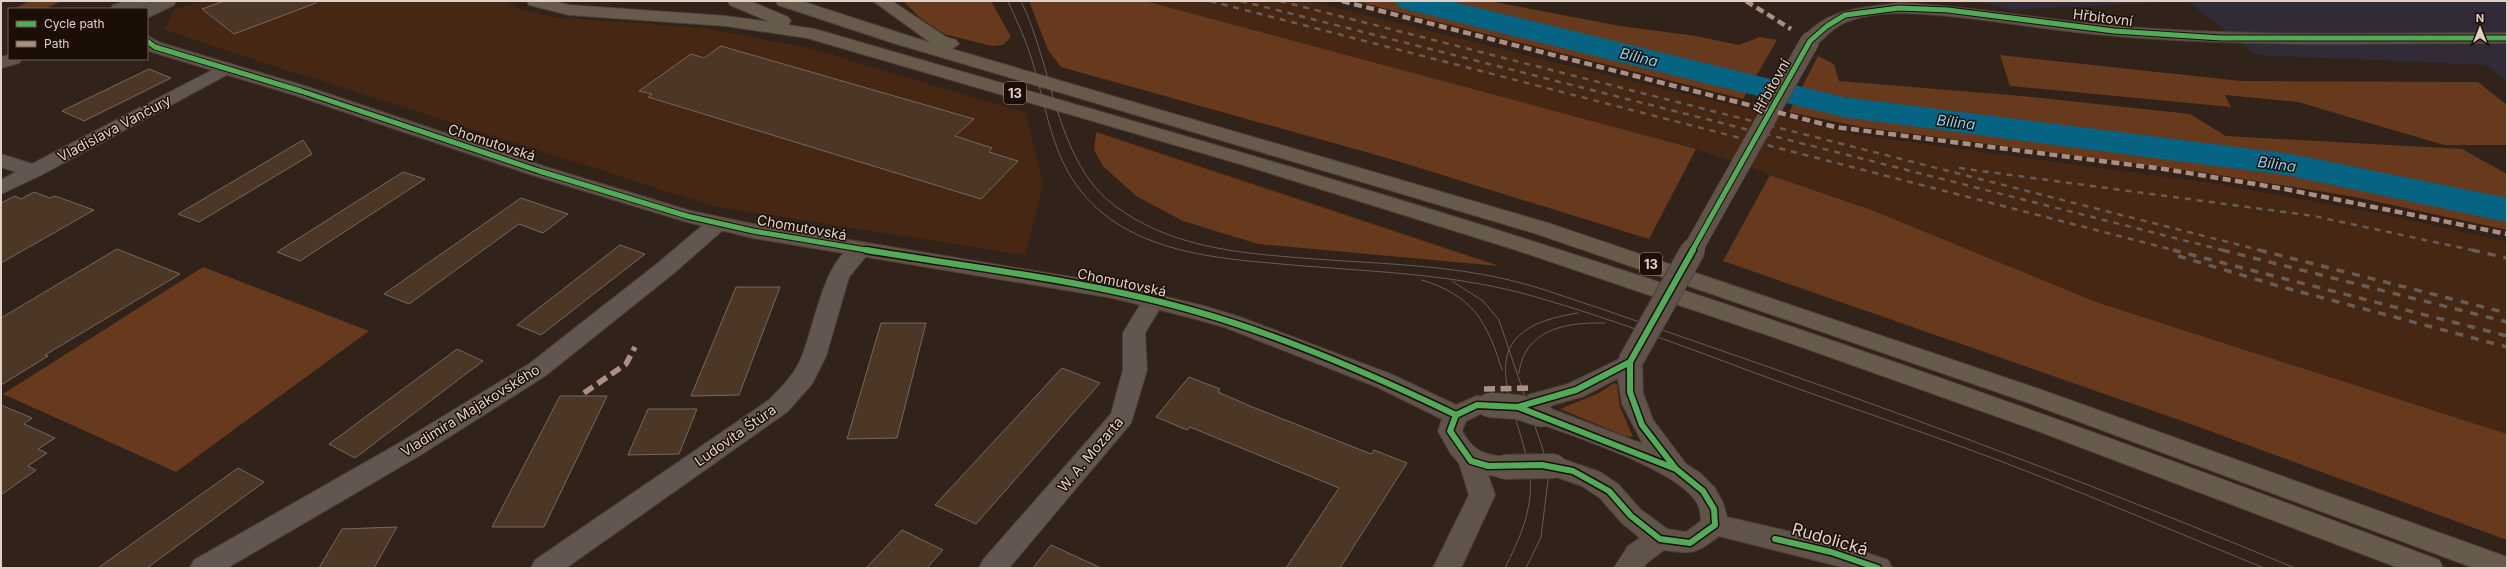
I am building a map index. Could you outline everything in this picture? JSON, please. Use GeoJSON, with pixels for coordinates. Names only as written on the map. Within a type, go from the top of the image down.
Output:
{"type":"FeatureCollection","features":[{"type":"Feature","properties":{"kind":"highway"},"geometry":{"type":"LineString","coordinates":[[535,1],[569,10],[726,21],[808,33]]}},
{"type":"Feature","properties":{"kind":"highway","name":"13"},"geometry":{"type":"LineString","coordinates":[[736,1],[808,33],[1390,203],[1541,251],[2016,415],[2429,568]]}},
{"type":"Feature","properties":{"kind":"highway","name":"13"},"geometry":{"type":"LineString","coordinates":[[784,1],[899,39],[1125,104],[1541,228],[1700,280],[2034,396],[2505,568]]}},
{"type":"Feature","properties":{"kind":"highway"},"geometry":{"type":"LineString","coordinates":[[881,1],[940,41],[1125,104]]}},
{"type":"Feature","properties":{"kind":"street"},"geometry":{"type":"LineString","coordinates":[[122,8],[144,1]]}},
{"type":"Feature","properties":{"kind":"street"},"geometry":{"type":"LineString","coordinates":[[148,12],[168,1]]}},
{"type":"Feature","properties":{"kind":"street","name":"Hřbitovní"},"geometry":{"type":"LineString","coordinates":[[1630,362],[1810,41],[1827,26],[1845,15],[1896,5],[1948,10],[2114,32],[2214,38],[2507,38]]}},
{"type":"Feature","properties":{"kind":"street","name":"Chomutovská"},"geometry":{"type":"LineString","coordinates":[[150,45],[226,68],[547,173],[717,224],[860,250],[1073,284],[1154,300],[1232,322],[1385,381],[1456,415]]}},
{"type":"Feature","properties":{"kind":"street"},"geometry":{"type":"LineString","coordinates":[[1,64],[11,60]]}},
{"type":"Feature","properties":{"kind":"street","name":"Vladislava Vančury"},"geometry":{"type":"LineString","coordinates":[[1,188],[226,68]]}},
{"type":"Feature","properties":{"kind":"street"},"geometry":{"type":"LineString","coordinates":[[1,160],[34,170]]}},
{"type":"Feature","properties":{"kind":"street","name":"Vladimíra Majakovského"},"geometry":{"type":"LineString","coordinates":[[204,568],[410,449],[537,370],[666,268],[717,224]]}},
{"type":"Feature","properties":{"kind":"street","name":"Ludovíta Štúra"},"geometry":{"type":"LineString","coordinates":[[545,568],[778,406],[800,384],[814,356],[839,275],[860,250]]}},
{"type":"Feature","properties":{"kind":"street","name":"W. A. Mozarta"},"geometry":{"type":"LineString","coordinates":[[993,568],[1122,416],[1135,370],[1134,333],[1154,300]]}},
{"type":"Feature","properties":{"kind":"street"},"geometry":{"type":"LineString","coordinates":[[1471,461],[1488,466],[1504,467],[1554,466],[1591,478],[1603,487],[1631,516],[1660,539],[1690,543],[1715,525],[1714,508],[1703,491],[1676,469],[1642,425],[1630,392],[1630,362],[1576,390],[1532,408]]}},
{"type":"Feature","properties":{"kind":"street"},"geometry":{"type":"LineString","coordinates":[[1447,568],[1482,495],[1471,461],[1458,445],[1450,431],[1456,415],[1477,405],[1532,408],[1676,469]]}},
{"type":"Feature","properties":{"kind":"street","name":"Rudolická"},"geometry":{"type":"LineString","coordinates":[[1715,525],[1831,552],[1878,568]]}},
{"type":"Feature","properties":{"kind":"street"},"geometry":{"type":"LineString","coordinates":[[1628,568],[1638,554],[1660,539]]}},
{"type":"Feature","properties":{"kind":"shaded area"},"geometry":{"type":"Polygon","coordinates":[[[30,1],[62,1],[46,8],[15,8],[30,1]]]}},
{"type":"Feature","properties":{"kind":"shaded area"},"geometry":{"type":"Polygon","coordinates":[[[202,1],[507,1],[518,9],[552,17],[703,28],[809,48],[1026,113],[1043,186],[1025,255],[713,206],[212,46],[164,29],[175,9],[202,1]]]}},
{"type":"Feature","properties":{"kind":"shaded area"},"geometry":{"type":"Polygon","coordinates":[[[903,1],[991,1],[1011,37],[1003,45],[992,46],[944,34],[919,17],[903,1]]]}},
{"type":"Feature","properties":{"kind":"shaded area"},"geometry":{"type":"Polygon","coordinates":[[[1029,1],[1145,1],[1696,149],[1649,239],[1394,160],[1061,67],[1048,50],[1029,1]]]}},
{"type":"Feature","properties":{"kind":"shaded area"},"geometry":{"type":"Polygon","coordinates":[[[1145,1],[1310,1],[1569,66],[1857,135],[2218,184],[2397,217],[2507,242],[2507,434],[2096,302],[1859,205],[1696,149],[1145,1]]]}},
{"type":"Feature","properties":{"kind":"shaded area"},"geometry":{"type":"Polygon","coordinates":[[[1355,1],[1489,1],[1620,26],[1696,36],[1739,45],[1760,37],[1777,40],[1743,99],[1355,1]]]}},
{"type":"Feature","properties":{"kind":"shaded area"},"geometry":{"type":"Polygon","coordinates":[[[1972,1],[2186,1],[2014,10],[1972,1]]]}},
{"type":"Feature","properties":{"kind":"shaded area"},"geometry":{"type":"Polygon","coordinates":[[[2187,1],[2507,1],[2507,82],[2487,65],[2257,55],[2187,1]]]}},
{"type":"Feature","properties":{"kind":"shaded area"},"geometry":{"type":"Polygon","coordinates":[[[2000,55],[2241,81],[2478,82],[2507,105],[2507,145],[2444,145],[2298,102],[2225,95],[2231,107],[2010,86],[2000,55]]]}},
{"type":"Feature","properties":{"kind":"shaded area"},"geometry":{"type":"Polygon","coordinates":[[[1818,56],[1834,64],[1839,81],[2022,96],[2190,114],[2226,136],[2462,149],[2507,174],[2507,230],[2355,197],[2200,172],[1861,127],[1789,112],[1818,56]]]}},
{"type":"Feature","properties":{"kind":"shaded area"},"geometry":{"type":"Polygon","coordinates":[[[1096,132],[1499,266],[1258,244],[1183,221],[1136,196],[1103,166],[1094,150],[1096,132]]]}},
{"type":"Feature","properties":{"kind":"shaded area"},"geometry":{"type":"Polygon","coordinates":[[[1770,175],[1869,209],[2096,302],[2507,434],[2507,540],[2188,423],[1723,261],[1770,175]]]}},
{"type":"Feature","properties":{"kind":"shaded area"},"geometry":{"type":"Polygon","coordinates":[[[203,267],[369,331],[176,472],[3,394],[203,267]]]}},
{"type":"Feature","properties":{"kind":"shaded area"},"geometry":{"type":"Polygon","coordinates":[[[1614,383],[1617,384],[1620,407],[1633,437],[1625,436],[1560,409],[1599,393],[1614,383]]]}},
{"type":"Feature","properties":{"kind":"building"},"geometry":{"type":"Polygon","coordinates":[[[224,1],[316,1],[316,3],[234,34],[202,9],[224,1]]]}},
{"type":"Feature","properties":{"kind":"building"},"geometry":{"type":"Polygon","coordinates":[[[721,46],[974,119],[955,136],[992,148],[989,152],[1018,161],[981,199],[648,97],[652,94],[639,91],[691,54],[704,58],[721,46]]]}},
{"type":"Feature","properties":{"kind":"building"},"geometry":{"type":"Polygon","coordinates":[[[149,69],[171,78],[84,121],[62,111],[149,69]]]}},
{"type":"Feature","properties":{"kind":"building"},"geometry":{"type":"Polygon","coordinates":[[[303,140],[312,154],[199,222],[178,214],[303,140]]]}},
{"type":"Feature","properties":{"kind":"building"},"geometry":{"type":"Polygon","coordinates":[[[403,172],[425,179],[300,261],[277,252],[403,172]]]}},
{"type":"Feature","properties":{"kind":"building"},"geometry":{"type":"Polygon","coordinates":[[[34,192],[50,198],[55,196],[94,210],[1,263],[1,203],[15,196],[21,199],[34,192]]]}},
{"type":"Feature","properties":{"kind":"building"},"geometry":{"type":"Polygon","coordinates":[[[521,198],[568,214],[543,233],[519,224],[409,304],[384,294],[521,198]]]}},
{"type":"Feature","properties":{"kind":"building"},"geometry":{"type":"Polygon","coordinates":[[[620,245],[645,254],[541,335],[517,325],[620,245]]]}},
{"type":"Feature","properties":{"kind":"building"},"geometry":{"type":"Polygon","coordinates":[[[117,249],[180,274],[45,355],[48,356],[1,385],[1,318],[117,249]]]}},
{"type":"Feature","properties":{"kind":"building"},"geometry":{"type":"Polygon","coordinates":[[[736,287],[780,287],[739,395],[691,396],[736,287]]]}},
{"type":"Feature","properties":{"kind":"building"},"geometry":{"type":"Polygon","coordinates":[[[881,323],[926,323],[897,438],[847,439],[881,323]]]}},
{"type":"Feature","properties":{"kind":"building"},"geometry":{"type":"Polygon","coordinates":[[[457,349],[483,361],[355,458],[329,444],[457,349]]]}},
{"type":"Feature","properties":{"kind":"building"},"geometry":{"type":"Polygon","coordinates":[[[1062,368],[1100,383],[976,524],[935,505],[1062,368]]]}},
{"type":"Feature","properties":{"kind":"building"},"geometry":{"type":"Polygon","coordinates":[[[1189,377],[1220,389],[1218,392],[1250,406],[1371,454],[1374,450],[1407,463],[1340,568],[1286,568],[1339,488],[1190,427],[1187,430],[1156,417],[1189,377]]]}},
{"type":"Feature","properties":{"kind":"building"},"geometry":{"type":"Polygon","coordinates":[[[560,396],[607,396],[544,527],[492,527],[560,396]]]}},
{"type":"Feature","properties":{"kind":"building"},"geometry":{"type":"Polygon","coordinates":[[[1,405],[32,418],[24,424],[55,438],[38,449],[47,453],[28,466],[36,470],[1,495],[1,405]]]}},
{"type":"Feature","properties":{"kind":"building"},"geometry":{"type":"Polygon","coordinates":[[[648,409],[697,409],[679,454],[628,455],[648,409]]]}},
{"type":"Feature","properties":{"kind":"building"},"geometry":{"type":"Polygon","coordinates":[[[238,468],[264,482],[147,568],[98,568],[238,468]]]}},
{"type":"Feature","properties":{"kind":"building"},"geometry":{"type":"Polygon","coordinates":[[[397,527],[374,568],[319,568],[342,529],[397,527]]]}},
{"type":"Feature","properties":{"kind":"building"},"geometry":{"type":"Polygon","coordinates":[[[902,530],[943,550],[927,568],[866,568],[902,530]]]}},
{"type":"Feature","properties":{"kind":"building"},"geometry":{"type":"Polygon","coordinates":[[[1051,545],[1101,568],[1033,568],[1051,545]]]}},
{"type":"Feature","properties":{"kind":"waterway","name":"Bílina"},"geometry":{"type":"LineString","coordinates":[[1411,1],[1843,107],[2291,165],[2507,210]]}},
{"type":"Feature","properties":{"kind":"tram line"},"geometry":{"type":"LineString","coordinates":[[1008,1],[1028,48],[1055,143],[1064,164],[1076,184],[1092,203],[1113,221],[1134,233],[1157,243],[1205,255],[1255,262],[1450,279],[1508,290],[1567,306],[1630,327],[1785,384],[1936,437],[2086,495],[2264,568]]}},
{"type":"Feature","properties":{"kind":"tram line"},"geometry":{"type":"LineString","coordinates":[[1021,1],[1032,26],[1067,139],[1080,164],[1095,187],[1115,206],[1135,219],[1155,229],[1176,238],[1221,249],[1267,255],[1438,268],[1496,277],[1525,284],[1602,309],[1897,413],[2097,488],[2295,568]]}},
{"type":"Feature","properties":{"kind":"tram line"},"geometry":{"type":"LineString","coordinates":[[1422,280],[1439,286],[1454,294],[1476,313],[1484,324],[1502,370]]}},
{"type":"Feature","properties":{"kind":"tram line"},"geometry":{"type":"LineString","coordinates":[[1452,281],[1483,301],[1499,320],[1510,351]]}},
{"type":"Feature","properties":{"kind":"tram line"},"geometry":{"type":"LineString","coordinates":[[1510,351],[1518,336],[1541,322],[1578,313]]}},
{"type":"Feature","properties":{"kind":"tram line"},"geometry":{"type":"LineString","coordinates":[[1519,373],[1523,358],[1529,346],[1538,338],[1550,331],[1576,324],[1605,323]]}},
{"type":"Feature","properties":{"kind":"tram line"},"geometry":{"type":"LineString","coordinates":[[1505,568],[1524,524],[1530,490],[1530,478],[1525,451],[1510,398],[1506,375],[1510,351]]}},
{"type":"Feature","properties":{"kind":"tram line"},"geometry":{"type":"LineString","coordinates":[[1510,351],[1543,450],[1548,480],[1541,537],[1526,568]]}},
{"type":"Feature","properties":{"kind":"railway"},"geometry":{"type":"LineString","coordinates":[[1210,1],[2177,251]]}},
{"type":"Feature","properties":{"kind":"railway"},"geometry":{"type":"LineString","coordinates":[[1241,1],[2226,251]]}},
{"type":"Feature","properties":{"kind":"railway"},"geometry":{"type":"LineString","coordinates":[[1280,1],[2263,251]]}},
{"type":"Feature","properties":{"kind":"railway"},"geometry":{"type":"LineString","coordinates":[[1959,168],[2314,216],[2476,251]]}},
{"type":"Feature","properties":{"kind":"railway"},"geometry":{"type":"LineString","coordinates":[[2173,250],[2507,336]]}},
{"type":"Feature","properties":{"kind":"railway"},"geometry":{"type":"LineString","coordinates":[[2222,250],[2507,322]]}},
{"type":"Feature","properties":{"kind":"railway"},"geometry":{"type":"LineString","coordinates":[[2259,250],[2507,313]]}},
{"type":"Feature","properties":{"kind":"railway"},"geometry":{"type":"LineString","coordinates":[[2472,250],[2507,258]]}},
{"type":"Feature","properties":{"kind":"railway"},"geometry":{"type":"LineString","coordinates":[[2178,256],[2282,287],[2507,347]]}},
{"type":"Feature","properties":{"kind":"marked path"},"geometry":{"type":"LineString","coordinates":[[1342,1],[1835,127],[2164,169],[2285,189],[2507,234]]}},
{"type":"Feature","properties":{"kind":"marked path"},"geometry":{"type":"LineString","coordinates":[[1746,1],[1791,29]]}},
{"type":"Feature","properties":{"kind":"marked path"},"geometry":{"type":"LineString","coordinates":[[584,393],[626,364],[635,347]]}},
{"type":"Feature","properties":{"kind":"marked path"},"geometry":{"type":"LineString","coordinates":[[1484,389],[1532,388]]}},
{"type":"Feature","properties":{"kind":"cycle path"},"geometry":{"type":"LineString","coordinates":[[1676,469],[1642,425],[1630,392],[1630,362],[1810,41],[1827,26],[1845,15],[1899,8],[1948,10],[2114,31],[2221,38],[2507,38]]}},
{"type":"Feature","properties":{"kind":"cycle path"},"geometry":{"type":"LineString","coordinates":[[148,42],[155,47],[301,91],[539,171],[687,216],[753,231],[1113,291],[1196,311],[1232,322],[1385,381],[1456,415]]}},
{"type":"Feature","properties":{"kind":"cycle path"},"geometry":{"type":"LineString","coordinates":[[1518,407],[1576,390],[1630,362]]}},
{"type":"Feature","properties":{"kind":"cycle path"},"geometry":{"type":"LineString","coordinates":[[1477,405],[1518,407],[1676,469],[1703,491],[1714,509],[1715,525],[1690,543],[1660,539],[1631,516],[1609,491],[1591,479],[1573,471],[1542,465],[1488,466],[1471,461],[1458,445],[1450,431],[1456,415],[1477,405]]}},
{"type":"Feature","properties":{"kind":"cycle path"},"geometry":{"type":"LineString","coordinates":[[1775,539],[1831,552],[1878,568]]}}]}
